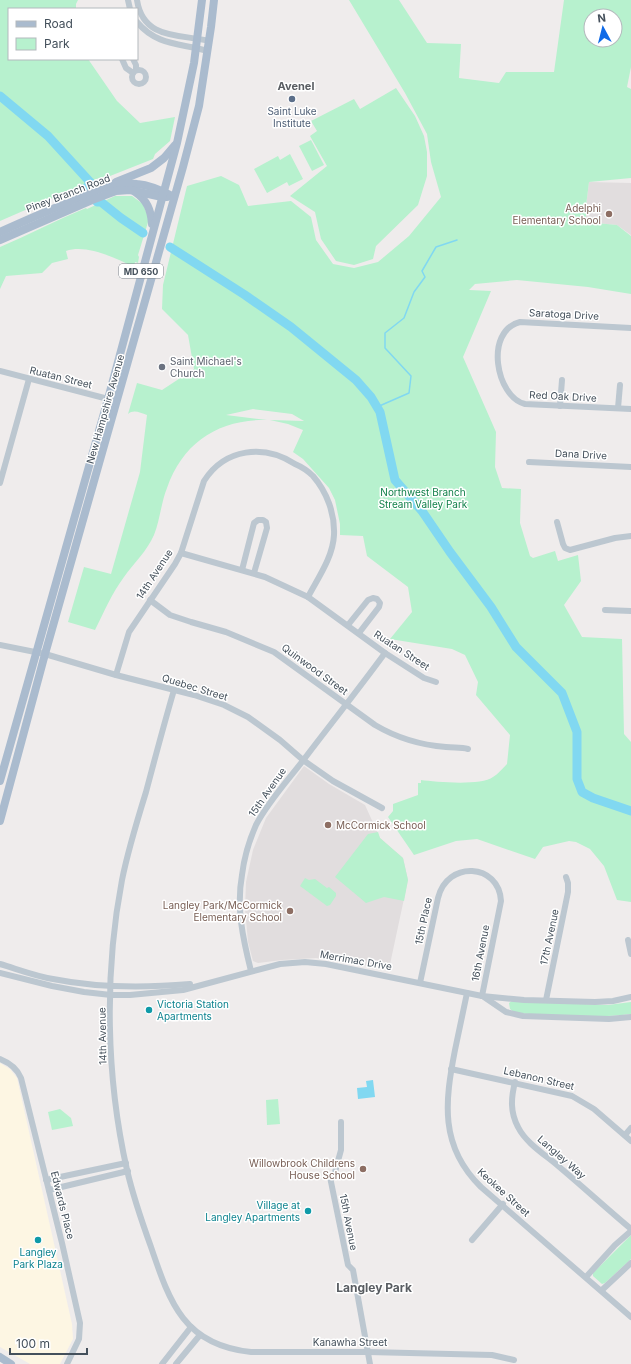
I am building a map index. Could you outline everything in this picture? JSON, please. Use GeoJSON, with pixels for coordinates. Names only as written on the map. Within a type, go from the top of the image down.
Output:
{"type":"FeatureCollection","features":[{"type":"Feature","properties":{"kind":"main road","name":"New Hampshire Avenue"},"geometry":{"type":"LineString","coordinates":[[0,781],[108,399],[177,143],[194,63],[202,0]]}},
{"type":"Feature","properties":{"kind":"main road","name":"New Hampshire Avenue"},"geometry":{"type":"LineString","coordinates":[[0,821],[45,654],[199,106],[214,0]]}},
{"type":"Feature","properties":{"kind":"main road"},"geometry":{"type":"LineString","coordinates":[[102,192],[151,168],[164,158],[177,143]]}},
{"type":"Feature","properties":{"kind":"main road","name":"Piney Branch Road"},"geometry":{"type":"LineString","coordinates":[[0,232],[102,192],[118,184],[129,183],[148,186],[163,194]]}},
{"type":"Feature","properties":{"kind":"main road"},"geometry":{"type":"LineString","coordinates":[[130,190],[142,198],[150,209],[153,230]]}},
{"type":"Feature","properties":{"kind":"main road","name":"Piney Branch Road"},"geometry":{"type":"LineString","coordinates":[[102,192],[130,190],[163,194],[174,197]]}},
{"type":"Feature","properties":{"kind":"main road","name":"Piney Branch Road"},"geometry":{"type":"LineString","coordinates":[[0,240],[89,197]]}},
{"type":"Feature","properties":{"kind":"main road"},"geometry":{"type":"LineString","coordinates":[[0,1357],[11,1364]]}},
{"type":"Feature","properties":{"kind":"street"},"geometry":{"type":"LineString","coordinates":[[138,12],[157,30],[179,37],[197,38],[209,41]]}},
{"type":"Feature","properties":{"kind":"street"},"geometry":{"type":"LineString","coordinates":[[138,23],[143,30],[159,40],[208,50]]}},
{"type":"Feature","properties":{"kind":"street"},"geometry":{"type":"LineString","coordinates":[[122,60],[126,68],[135,72],[133,60]]}},
{"type":"Feature","properties":{"kind":"street","name":"Saratoga Drive"},"geometry":{"type":"LineString","coordinates":[[498,360],[498,348],[502,335],[511,326],[517,323],[528,322],[631,328]]}},
{"type":"Feature","properties":{"kind":"street","name":"Red Oak Drive"},"geometry":{"type":"LineString","coordinates":[[498,360],[500,372],[507,389],[510,395],[519,402],[560,406],[631,409]]}},
{"type":"Feature","properties":{"kind":"street","name":"Ruatan Street"},"geometry":{"type":"LineString","coordinates":[[0,371],[117,401]]}},
{"type":"Feature","properties":{"kind":"street"},"geometry":{"type":"LineString","coordinates":[[0,483],[2,469],[29,379]]}},
{"type":"Feature","properties":{"kind":"street"},"geometry":{"type":"LineString","coordinates":[[560,406],[562,380]]}},
{"type":"Feature","properties":{"kind":"street"},"geometry":{"type":"LineString","coordinates":[[618,408],[620,385]]}},
{"type":"Feature","properties":{"kind":"street","name":"14th Avenue"},"geometry":{"type":"LineString","coordinates":[[116,675],[129,632],[181,553],[204,481],[218,465],[226,460],[245,453],[269,452],[282,456],[305,469],[319,484],[329,503],[333,520],[334,536],[330,554],[308,597]]}},
{"type":"Feature","properties":{"kind":"street","name":"Dana Drive"},"geometry":{"type":"LineString","coordinates":[[529,462],[631,467]]}},
{"type":"Feature","properties":{"kind":"street"},"geometry":{"type":"LineString","coordinates":[[242,570],[254,523],[258,520],[262,520],[266,522],[267,528],[254,573]]}},
{"type":"Feature","properties":{"kind":"street"},"geometry":{"type":"LineString","coordinates":[[557,522],[563,544],[565,548],[568,549],[577,549],[631,536]]}},
{"type":"Feature","properties":{"kind":"street","name":"Ruatan Street"},"geometry":{"type":"LineString","coordinates":[[181,553],[254,573],[308,597],[385,653],[424,678],[436,682]]}},
{"type":"Feature","properties":{"kind":"street","name":"Ruatan Street"},"geometry":{"type":"LineString","coordinates":[[348,625],[368,600],[373,598],[377,600],[380,603],[379,607],[359,633]]}},
{"type":"Feature","properties":{"kind":"street","name":"Quinwood Street"},"geometry":{"type":"LineString","coordinates":[[150,600],[170,615],[226,632],[274,652],[375,725],[396,736],[414,742],[468,749]]}},
{"type":"Feature","properties":{"kind":"street"},"geometry":{"type":"LineString","coordinates":[[605,610],[631,611]]}},
{"type":"Feature","properties":{"kind":"street","name":"Quebec Street"},"geometry":{"type":"LineString","coordinates":[[0,646],[45,654],[116,675],[212,700],[248,717],[280,740],[303,760],[333,781],[382,808]]}},
{"type":"Feature","properties":{"kind":"street","name":"15th Avenue"},"geometry":{"type":"LineString","coordinates":[[251,971],[240,916],[240,887],[245,861],[257,824],[283,785],[385,653]]}},
{"type":"Feature","properties":{"kind":"street","name":"14th Avenue"},"geometry":{"type":"LineString","coordinates":[[174,690],[131,842],[122,880],[111,987],[110,1036],[114,1082],[126,1163],[142,1222],[165,1285],[179,1314],[191,1327]]}},
{"type":"Feature","properties":{"kind":"street","name":"15th Place"},"geometry":{"type":"LineString","coordinates":[[420,983],[439,892],[443,884],[450,877],[465,871],[477,872],[487,876],[496,885],[500,896],[498,915]]}},
{"type":"Feature","properties":{"kind":"street","name":"17th Avenue"},"geometry":{"type":"LineString","coordinates":[[546,1000],[568,892],[566,877]]}},
{"type":"Feature","properties":{"kind":"street","name":"16th Avenue"},"geometry":{"type":"LineString","coordinates":[[482,996],[498,915]]}},
{"type":"Feature","properties":{"kind":"street"},"geometry":{"type":"LineString","coordinates":[[628,940],[631,954]]}},
{"type":"Feature","properties":{"kind":"street","name":"Merrimac Drive"},"geometry":{"type":"LineString","coordinates":[[0,973],[52,986],[111,995],[130,995],[183,990],[251,971],[293,962],[313,963],[356,970],[482,996],[599,1002],[631,998]]}},
{"type":"Feature","properties":{"kind":"street","name":"Merrimac Drive"},"geometry":{"type":"LineString","coordinates":[[0,964],[51,979],[111,987],[165,987],[204,983]]}},
{"type":"Feature","properties":{"kind":"street","name":"Keokee Street"},"geometry":{"type":"LineString","coordinates":[[467,992],[451,1069],[447,1106],[451,1135],[455,1149],[463,1165],[473,1178],[631,1316]]}},
{"type":"Feature","properties":{"kind":"street","name":"Merrimac Drive"},"geometry":{"type":"LineString","coordinates":[[482,996],[506,1012],[523,1016],[569,1019],[609,1019],[631,1016]]}},
{"type":"Feature","properties":{"kind":"street"},"geometry":{"type":"LineString","coordinates":[[506,1012],[506,1002],[513,998]]}},
{"type":"Feature","properties":{"kind":"street","name":"Edwards Place"},"geometry":{"type":"LineString","coordinates":[[0,1059],[8,1062],[15,1068],[21,1078],[80,1323],[78,1339],[67,1364]]}},
{"type":"Feature","properties":{"kind":"street","name":"Lebanon Street"},"geometry":{"type":"LineString","coordinates":[[451,1069],[567,1094],[577,1098],[594,1109],[631,1141]]}},
{"type":"Feature","properties":{"kind":"street","name":"Langley Way"},"geometry":{"type":"LineString","coordinates":[[515,1082],[512,1105],[515,1119],[522,1133],[537,1148],[631,1230]]}},
{"type":"Feature","properties":{"kind":"street","name":"15th Avenue"},"geometry":{"type":"LineString","coordinates":[[341,1122],[341,1150],[335,1172],[330,1177],[348,1266],[353,1270],[370,1364]]}},
{"type":"Feature","properties":{"kind":"street"},"geometry":{"type":"LineString","coordinates":[[625,1135],[631,1128]]}},
{"type":"Feature","properties":{"kind":"street"},"geometry":{"type":"LineString","coordinates":[[46,1180],[126,1163]]}},
{"type":"Feature","properties":{"kind":"street"},"geometry":{"type":"LineString","coordinates":[[49,1190],[128,1171]]}},
{"type":"Feature","properties":{"kind":"street"},"geometry":{"type":"LineString","coordinates":[[472,1240],[503,1204]]}},
{"type":"Feature","properties":{"kind":"street"},"geometry":{"type":"LineString","coordinates":[[586,1277],[631,1230]]}},
{"type":"Feature","properties":{"kind":"street"},"geometry":{"type":"LineString","coordinates":[[602,1290],[631,1263]]}},
{"type":"Feature","properties":{"kind":"street"},"geometry":{"type":"LineString","coordinates":[[162,1364],[191,1327]]}},
{"type":"Feature","properties":{"kind":"street","name":"Kanawha Street"},"geometry":{"type":"LineString","coordinates":[[191,1327],[200,1335],[218,1345],[237,1350],[265,1352],[368,1352],[492,1355],[514,1360]]}},
{"type":"Feature","properties":{"kind":"street"},"geometry":{"type":"LineString","coordinates":[[176,1364],[200,1335]]}},
{"type":"Feature","properties":{"kind":"shaded area","name":"Adelphi Elementary School"},"geometry":{"type":"Polygon","coordinates":[[[589,182],[631,183],[631,235],[617,225],[586,222],[589,182]]]}},
{"type":"Feature","properties":{"kind":"shaded area"},"geometry":{"type":"Polygon","coordinates":[[[304,766],[329,784],[365,805],[380,838],[403,858],[408,880],[389,969],[316,958],[258,963],[253,961],[248,942],[245,909],[246,882],[253,850],[266,818],[304,766]]]}},
{"type":"Feature","properties":{"kind":"shaded area"},"geometry":{"type":"Polygon","coordinates":[[[0,1063],[10,1069],[17,1078],[72,1324],[73,1339],[60,1364],[30,1364],[0,1347],[0,1063]]]}},
{"type":"Feature","properties":{"kind":"green space"},"geometry":{"type":"Polygon","coordinates":[[[0,0],[78,0],[76,8],[8,8],[8,60],[89,60],[117,101],[140,123],[175,117],[170,141],[155,154],[153,159],[100,180],[99,178],[0,221],[0,0]]]}},
{"type":"Feature","properties":{"kind":"green space","name":"Northwest Branch Stream Valley Park"},"geometry":{"type":"Polygon","coordinates":[[[349,0],[399,0],[427,43],[461,44],[459,78],[499,83],[506,72],[554,72],[564,0],[631,0],[631,67],[627,87],[631,89],[631,178],[589,182],[586,222],[617,225],[631,236],[631,294],[588,287],[517,280],[475,284],[469,290],[491,291],[463,357],[496,432],[495,467],[502,488],[521,489],[520,523],[530,556],[533,558],[555,551],[558,561],[578,555],[581,581],[564,605],[582,637],[622,639],[624,734],[631,742],[631,902],[617,900],[604,866],[590,849],[576,842],[569,841],[543,847],[535,859],[477,839],[456,841],[414,855],[388,817],[393,811],[393,804],[418,795],[418,783],[421,783],[421,780],[479,782],[493,777],[507,764],[510,735],[476,695],[478,682],[465,655],[452,649],[390,639],[412,612],[408,587],[367,556],[363,536],[340,535],[340,524],[335,500],[329,488],[303,459],[293,452],[303,430],[288,424],[270,420],[304,421],[292,414],[253,409],[226,415],[267,420],[233,424],[218,429],[205,436],[193,446],[174,472],[165,494],[156,529],[151,541],[120,583],[108,603],[95,630],[68,622],[84,567],[111,574],[140,472],[147,415],[139,412],[128,414],[137,383],[162,390],[194,369],[188,335],[162,309],[163,285],[187,186],[221,176],[239,185],[248,206],[291,201],[311,217],[316,240],[333,264],[354,268],[378,262],[409,236],[441,197],[431,162],[427,134],[405,93],[349,0]]]}},
{"type":"Feature","properties":{"kind":"green space"},"geometry":{"type":"Polygon","coordinates":[[[396,88],[415,116],[424,136],[427,152],[427,176],[418,205],[376,246],[373,259],[354,265],[336,261],[321,239],[315,212],[290,196],[327,166],[310,136],[317,131],[311,121],[354,99],[360,109],[396,88]]]}},
{"type":"Feature","properties":{"kind":"green space"},"geometry":{"type":"Polygon","coordinates":[[[311,140],[324,165],[312,171],[299,146],[311,140]]]}},
{"type":"Feature","properties":{"kind":"green space"},"geometry":{"type":"Polygon","coordinates":[[[290,154],[303,179],[289,186],[287,182],[267,193],[254,169],[278,156],[280,160],[290,154]]]}},
{"type":"Feature","properties":{"kind":"green space"},"geometry":{"type":"Polygon","coordinates":[[[115,196],[132,196],[143,204],[149,219],[138,255],[138,263],[135,262],[134,267],[101,253],[83,249],[74,249],[66,251],[68,259],[52,263],[42,273],[6,276],[0,289],[0,247],[115,196]]]}},
{"type":"Feature","properties":{"kind":"green space"},"geometry":{"type":"Polygon","coordinates":[[[378,832],[380,838],[403,858],[408,880],[404,901],[384,897],[366,903],[335,877],[368,834],[378,832]]]}},
{"type":"Feature","properties":{"kind":"green space"},"geometry":{"type":"Polygon","coordinates":[[[305,878],[309,880],[315,879],[336,893],[336,896],[330,905],[327,906],[300,886],[305,878]]]}},
{"type":"Feature","properties":{"kind":"green space"},"geometry":{"type":"Polygon","coordinates":[[[512,1001],[608,1005],[631,1002],[631,1014],[587,1017],[515,1013],[510,1009],[509,1003],[512,1001]]]}},
{"type":"Feature","properties":{"kind":"green space"},"geometry":{"type":"Polygon","coordinates":[[[278,1099],[280,1124],[267,1125],[266,1100],[278,1099]]]}},
{"type":"Feature","properties":{"kind":"green space"},"geometry":{"type":"Polygon","coordinates":[[[60,1109],[71,1118],[73,1126],[52,1130],[48,1112],[60,1109]]]}},
{"type":"Feature","properties":{"kind":"green space"},"geometry":{"type":"Polygon","coordinates":[[[631,1235],[631,1259],[605,1283],[602,1284],[593,1276],[593,1273],[631,1235]]]}},
{"type":"Feature","properties":{"kind":"water"},"geometry":{"type":"Polygon","coordinates":[[[373,1080],[375,1097],[358,1099],[357,1088],[367,1087],[366,1081],[373,1080]]]}},
{"type":"Feature","properties":{"kind":"waterway"},"geometry":{"type":"LineString","coordinates":[[0,96],[48,136],[91,183],[86,188],[97,202],[101,202],[143,233]]}},
{"type":"Feature","properties":{"kind":"waterway"},"geometry":{"type":"LineString","coordinates":[[377,407],[409,393],[411,376],[385,348],[385,333],[404,318],[414,292],[425,277],[422,271],[436,247],[457,240]]}},
{"type":"Feature","properties":{"kind":"waterway"},"geometry":{"type":"LineString","coordinates":[[170,247],[245,295],[291,327],[356,380],[371,397],[380,412],[395,480],[422,511],[491,607],[516,647],[562,693],[577,732],[577,779],[582,792],[593,798],[631,811]]}},
{"type":"Feature","properties":{"kind":"place","name":"Saint Luke Institute"},"geometry":{"type":"Point","coordinates":[292,99]}},
{"type":"Feature","properties":{"kind":"place","name":"Adelphi Elementary School"},"geometry":{"type":"Point","coordinates":[609,214]}},
{"type":"Feature","properties":{"kind":"place","name":"Saint Michael's Church"},"geometry":{"type":"Point","coordinates":[162,367]}},
{"type":"Feature","properties":{"kind":"place","name":"McCormick School"},"geometry":{"type":"Point","coordinates":[328,825]}},
{"type":"Feature","properties":{"kind":"place","name":"Langley Park/McCormick Elementary School"},"geometry":{"type":"Point","coordinates":[290,911]}},
{"type":"Feature","properties":{"kind":"place","name":"Victoria Station Apartments"},"geometry":{"type":"Point","coordinates":[149,1010]}},
{"type":"Feature","properties":{"kind":"place","name":"Willowbrook Childrens House School"},"geometry":{"type":"Point","coordinates":[363,1169]}},
{"type":"Feature","properties":{"kind":"place","name":"Village at Langley Apartments"},"geometry":{"type":"Point","coordinates":[308,1211]}},
{"type":"Feature","properties":{"kind":"place","name":"Langley Park Plaza"},"geometry":{"type":"Point","coordinates":[38,1240]}},
{"type":"Feature","properties":{"kind":"district","name":"Avenel"},"geometry":{"type":"Point","coordinates":[296,86]}},
{"type":"Feature","properties":{"kind":"district","name":"Langley Park"},"geometry":{"type":"Point","coordinates":[374,1287]}}]}
